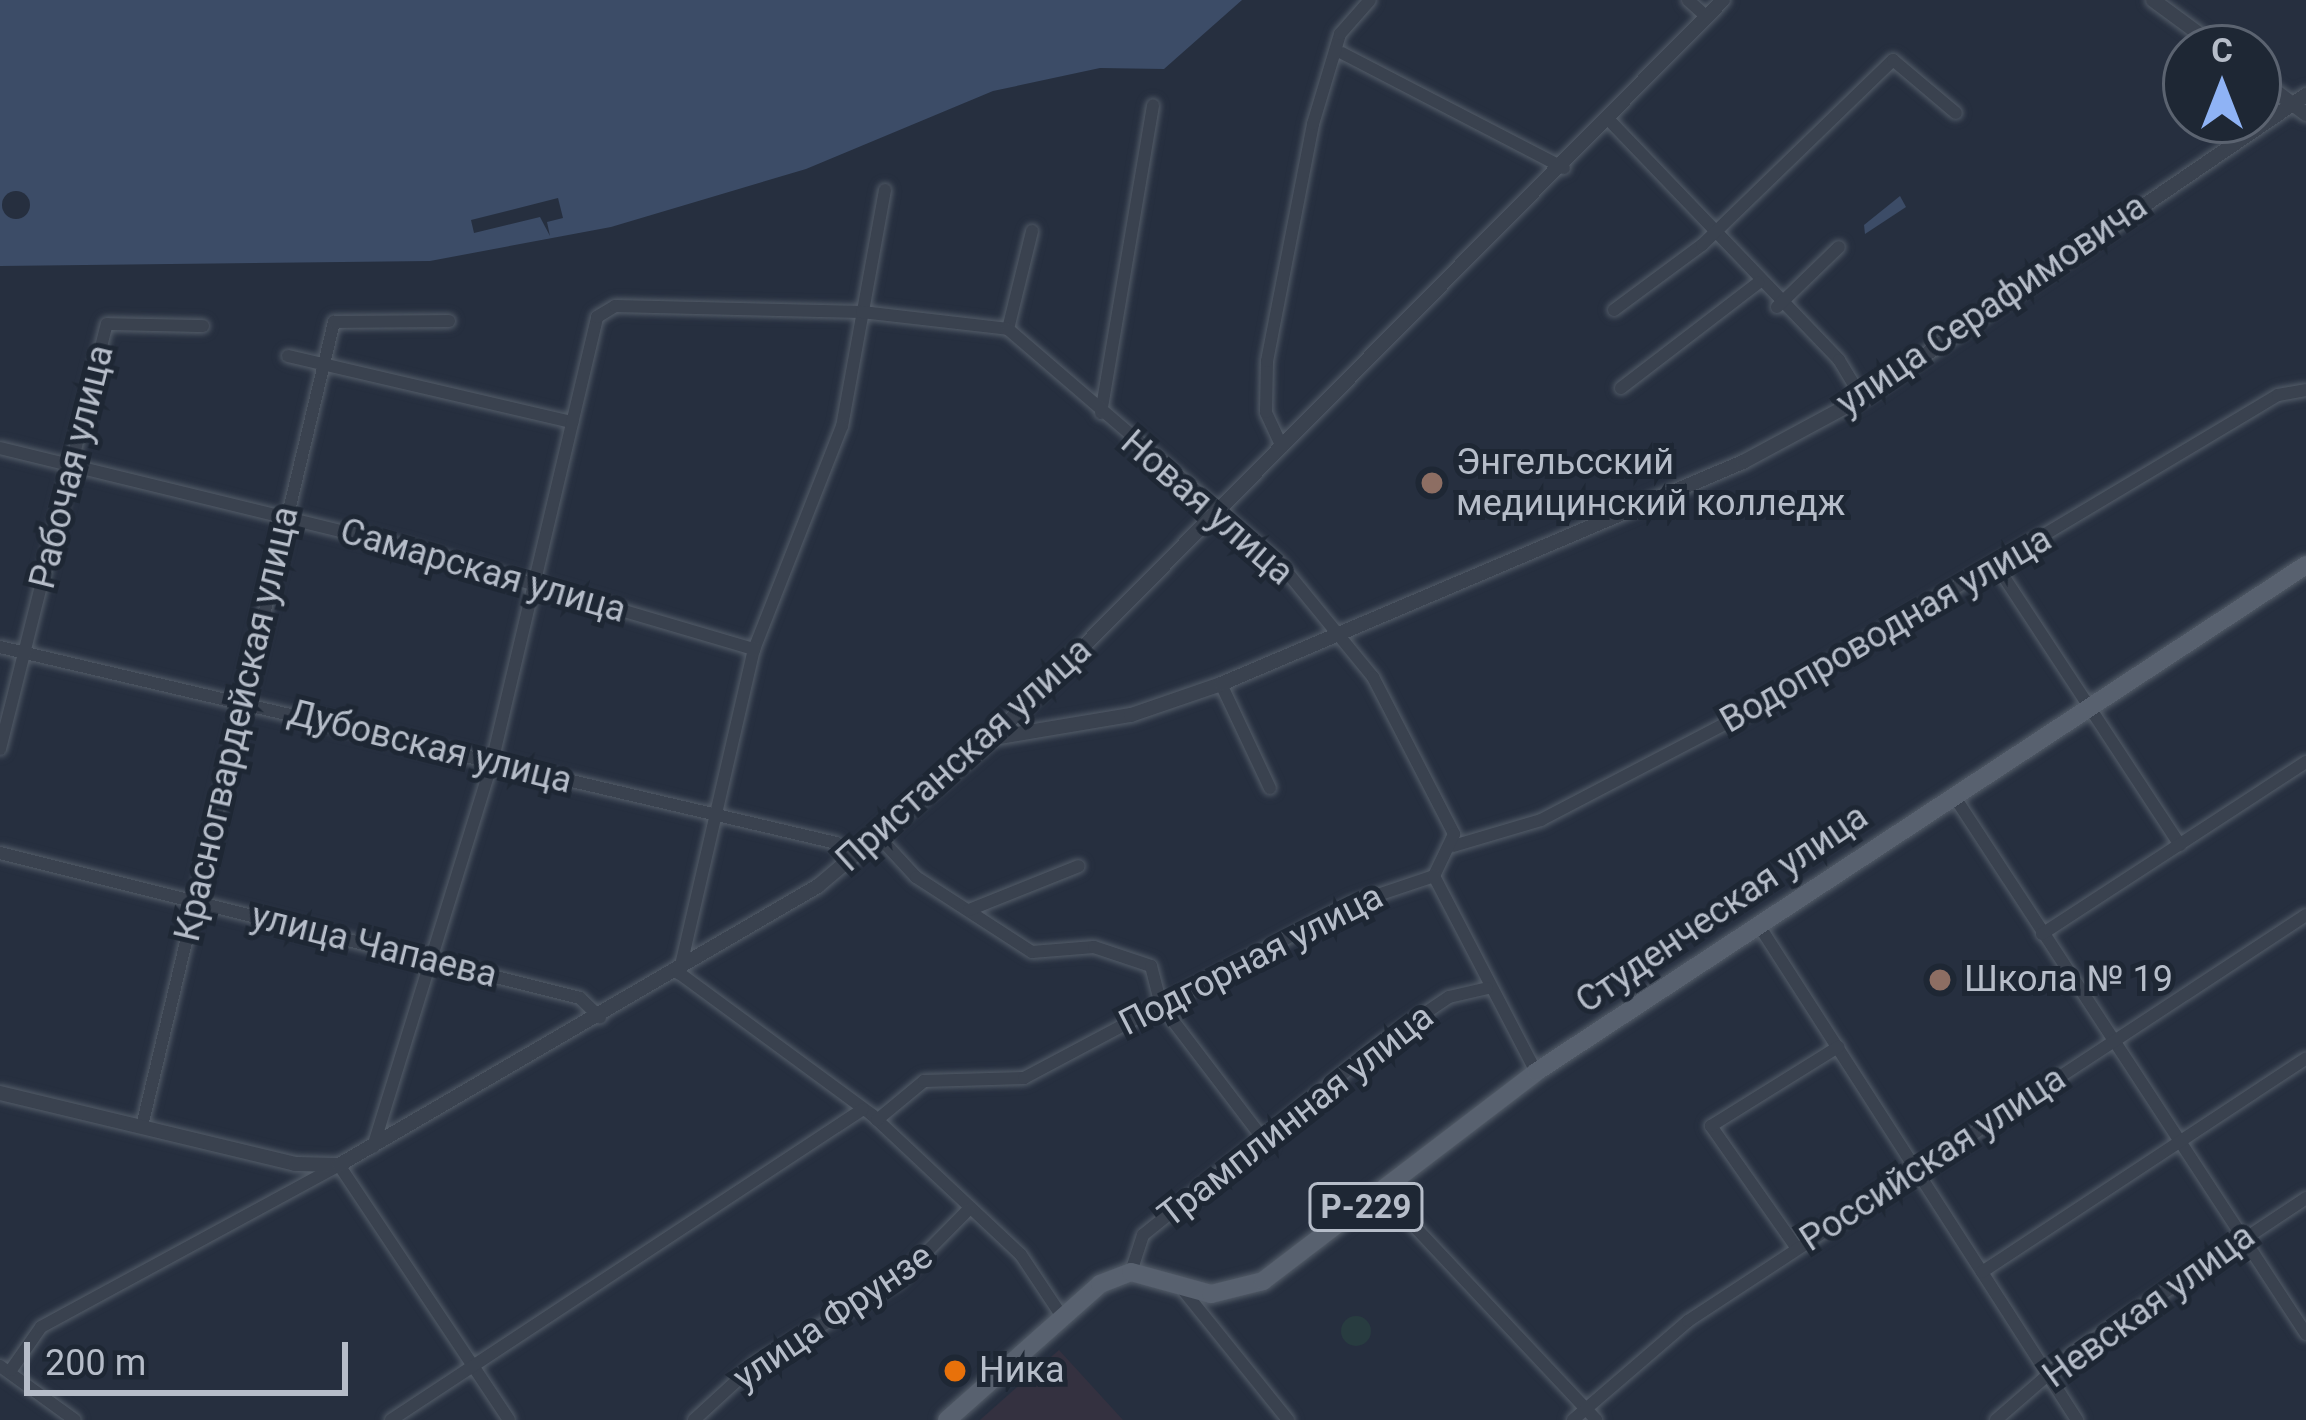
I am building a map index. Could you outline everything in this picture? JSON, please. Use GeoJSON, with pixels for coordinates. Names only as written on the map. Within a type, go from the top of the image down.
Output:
{"type":"FeatureCollection","features":[{"type":"Feature","properties":{"kind":"main road","name":"Студенческая улица"},"geometry":{"type":"LineString","coordinates":[[1178,1284],[1236,1293],[1384,1194],[1536,1072],[2306,565]]}},
{"type":"Feature","properties":{"kind":"main road","name":"Р-229"},"geometry":{"type":"LineString","coordinates":[[1131,1272],[1178,1284]]}},
{"type":"Feature","properties":{"kind":"main road"},"geometry":{"type":"LineString","coordinates":[[947,1420],[1063,1318],[1131,1272]]}},
{"type":"Feature","properties":{"kind":"street"},"geometry":{"type":"LineString","coordinates":[[1282,447],[1266,412],[1267,361],[1313,124],[1342,53],[1340,34],[1370,0]]}},
{"type":"Feature","properties":{"kind":"street"},"geometry":{"type":"LineString","coordinates":[[1688,0],[1707,16]]}},
{"type":"Feature","properties":{"kind":"street","name":"Пристанская улица"},"geometry":{"type":"LineString","coordinates":[[5,1368],[41,1328],[679,973],[850,862],[993,738],[1222,512],[1610,122],[1723,0]]}},
{"type":"Feature","properties":{"kind":"street"},"geometry":{"type":"LineString","coordinates":[[2153,0],[2186,24]]}},
{"type":"Feature","properties":{"kind":"street"},"geometry":{"type":"LineString","coordinates":[[1342,53],[1564,168]]}},
{"type":"Feature","properties":{"kind":"street"},"geometry":{"type":"LineString","coordinates":[[1614,310],[1714,231],[1893,60],[1956,113]]}},
{"type":"Feature","properties":{"kind":"street"},"geometry":{"type":"LineString","coordinates":[[2300,100],[2306,114]]}},
{"type":"Feature","properties":{"kind":"street","name":"улица Серафимовича"},"geometry":{"type":"LineString","coordinates":[[993,738],[1131,715],[1221,684],[1653,505],[1862,398],[2300,100]]}},
{"type":"Feature","properties":{"kind":"street"},"geometry":{"type":"LineString","coordinates":[[1101,413],[1154,105]]}},
{"type":"Feature","properties":{"kind":"street"},"geometry":{"type":"LineString","coordinates":[[1610,122],[1714,231],[1777,307],[1839,360],[1862,398]]}},
{"type":"Feature","properties":{"kind":"street"},"geometry":{"type":"LineString","coordinates":[[885,190],[842,426],[754,649],[679,973],[877,1120],[1021,1255],[1063,1318]]}},
{"type":"Feature","properties":{"kind":"street"},"geometry":{"type":"LineString","coordinates":[[373,1147],[437,960],[492,763],[597,317],[615,306],[862,312],[1008,329],[1032,231]]}},
{"type":"Feature","properties":{"kind":"street"},"geometry":{"type":"LineString","coordinates":[[1777,307],[1838,247]]}},
{"type":"Feature","properties":{"kind":"street"},"geometry":{"type":"LineString","coordinates":[[1621,388],[1758,283]]}},
{"type":"Feature","properties":{"kind":"street","name":"Красногвардейская улица"},"geometry":{"type":"LineString","coordinates":[[142,1126],[247,703],[334,322],[449,321]]}},
{"type":"Feature","properties":{"kind":"street","name":"Рабочая улица"},"geometry":{"type":"LineString","coordinates":[[0,749],[75,466],[107,324],[203,326]]}},
{"type":"Feature","properties":{"kind":"street","name":"Новая улица"},"geometry":{"type":"LineString","coordinates":[[1008,329],[1222,512],[1340,634],[1417,753],[1453,846]]}},
{"type":"Feature","properties":{"kind":"street"},"geometry":{"type":"LineString","coordinates":[[288,356],[572,422]]}},
{"type":"Feature","properties":{"kind":"street","name":"Водопроводная улица"},"geometry":{"type":"LineString","coordinates":[[1453,846],[1541,820],[2000,571],[2278,395],[2306,390]]}},
{"type":"Feature","properties":{"kind":"street","name":"Самарская улица"},"geometry":{"type":"LineString","coordinates":[[0,448],[533,582],[754,649]]}},
{"type":"Feature","properties":{"kind":"street"},"geometry":{"type":"LineString","coordinates":[[2000,571],[2180,845]]}},
{"type":"Feature","properties":{"kind":"street","name":"Дубовская улица"},"geometry":{"type":"LineString","coordinates":[[0,647],[836,843],[850,862]]}},
{"type":"Feature","properties":{"kind":"street"},"geometry":{"type":"LineString","coordinates":[[1221,684],[1270,788]]}},
{"type":"Feature","properties":{"kind":"street"},"geometry":{"type":"LineString","coordinates":[[2042,934],[2306,762]]}},
{"type":"Feature","properties":{"kind":"street"},"geometry":{"type":"LineString","coordinates":[[1954,796],[2306,1334]]}},
{"type":"Feature","properties":{"kind":"street"},"geometry":{"type":"LineString","coordinates":[[880,838],[969,910],[1032,952],[1139,957],[1161,1005],[1267,1144]]}},
{"type":"Feature","properties":{"kind":"street"},"geometry":{"type":"LineString","coordinates":[[1453,846],[1434,876],[1487,988],[1536,1072]]}},
{"type":"Feature","properties":{"kind":"street","name":"улица Чапаева"},"geometry":{"type":"LineString","coordinates":[[0,853],[580,998],[600,1017]]}},
{"type":"Feature","properties":{"kind":"street"},"geometry":{"type":"LineString","coordinates":[[969,910],[1079,866]]}},
{"type":"Feature","properties":{"kind":"street","name":"Подгорная улица"},"geometry":{"type":"LineString","coordinates":[[877,1120],[924,1081],[1024,1078],[1161,1005],[1178,1006],[1351,904],[1434,876]]}},
{"type":"Feature","properties":{"kind":"street","name":"Российская улица"},"geometry":{"type":"LineString","coordinates":[[1573,1420],[1796,1247],[2306,915]]}},
{"type":"Feature","properties":{"kind":"street"},"geometry":{"type":"LineString","coordinates":[[1758,925],[2078,1420]]}},
{"type":"Feature","properties":{"kind":"street","name":"Трамплинная улица"},"geometry":{"type":"LineString","coordinates":[[1131,1272],[1143,1235],[1267,1144],[1381,1042],[1449,997],[1487,988]]}},
{"type":"Feature","properties":{"kind":"street"},"geometry":{"type":"LineString","coordinates":[[1796,1247],[1712,1126],[1838,1047]]}},
{"type":"Feature","properties":{"kind":"street"},"geometry":{"type":"LineString","coordinates":[[1982,1272],[2306,1058]]}},
{"type":"Feature","properties":{"kind":"street"},"geometry":{"type":"LineString","coordinates":[[0,1093],[339,1165],[509,1420]]}},
{"type":"Feature","properties":{"kind":"street"},"geometry":{"type":"LineString","coordinates":[[391,1420],[469,1363],[863,1109]]}},
{"type":"Feature","properties":{"kind":"street"},"geometry":{"type":"LineString","coordinates":[[1384,1194],[1596,1420]]}},
{"type":"Feature","properties":{"kind":"street","name":"Невская улица"},"geometry":{"type":"LineString","coordinates":[[1996,1420],[2244,1236],[2306,1198]]}},
{"type":"Feature","properties":{"kind":"street","name":"улица Фрунзе"},"geometry":{"type":"LineString","coordinates":[[694,1420],[756,1363],[897,1282],[968,1210]]}},
{"type":"Feature","properties":{"kind":"street"},"geometry":{"type":"LineString","coordinates":[[1178,1284],[1288,1420]]}},
{"type":"Feature","properties":{"kind":"street"},"geometry":{"type":"LineString","coordinates":[[5,1368],[75,1420]]}},
{"type":"Feature","properties":{"kind":"shaded area"},"geometry":{"type":"Polygon","coordinates":[[[1059,1350],[1123,1420],[980,1420],[1059,1350]]]}},
{"type":"Feature","properties":{"kind":"green space"},"geometry":{"type":"Polygon","coordinates":[[[1356,1316],[1371,1331],[1356,1346],[1341,1331],[1356,1316]]]}},
{"type":"Feature","properties":{"kind":"water"},"geometry":{"type":"Polygon","coordinates":[[[0,0],[1242,0],[1164,69],[1100,68],[993,91],[806,169],[611,227],[430,261],[0,266],[0,0]]]}},
{"type":"Feature","properties":{"kind":"water"},"geometry":{"type":"Polygon","coordinates":[[[1900,196],[1906,207],[1865,234],[1864,225],[1900,196]]]}},
{"type":"Feature","properties":{"kind":"pier"},"geometry":{"type":"Polygon","coordinates":[[[16,191],[26,195],[30,205],[26,215],[16,219],[6,215],[2,205],[6,195],[16,191]]]}},
{"type":"Feature","properties":{"kind":"pier"},"geometry":{"type":"Polygon","coordinates":[[[558,198],[563,218],[547,222],[550,236],[540,217],[474,233],[471,220],[558,198]]]}},
{"type":"Feature","properties":{"kind":"place","name":"Энгельсский медицинский колледж"},"geometry":{"type":"Point","coordinates":[1432,483]}},
{"type":"Feature","properties":{"kind":"place","name":"Школа № 19"},"geometry":{"type":"Point","coordinates":[1940,980]}},
{"type":"Feature","properties":{"kind":"place","name":"Ника"},"geometry":{"type":"Point","coordinates":[955,1371]}}]}
